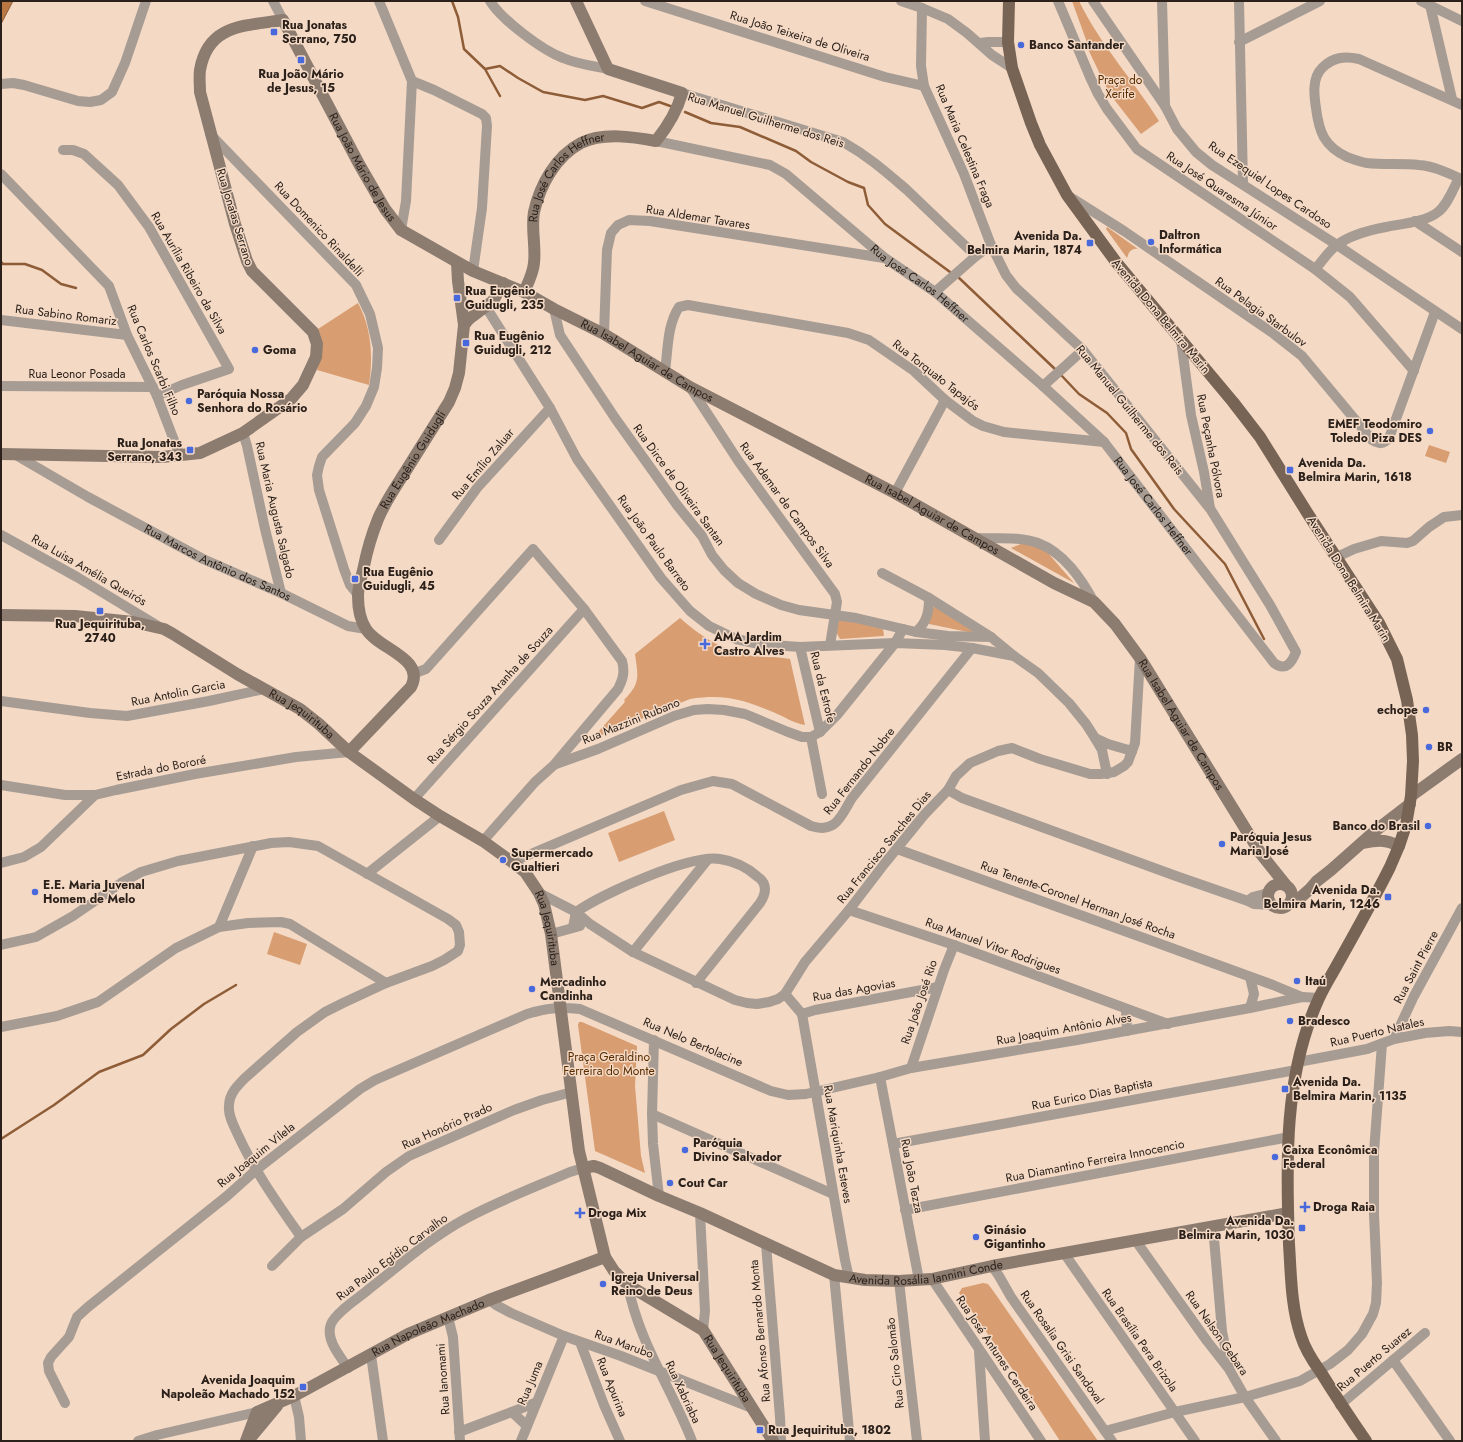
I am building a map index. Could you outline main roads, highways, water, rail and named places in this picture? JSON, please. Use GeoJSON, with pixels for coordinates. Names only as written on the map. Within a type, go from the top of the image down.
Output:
{"type":"FeatureCollection","features":[{"type":"Feature","properties":{"kind":"main road","name":"Avenida Dona Belmira Marin"},"geometry":{"type":"LineString","coordinates":[[1009,1],[1008,42],[1012,68],[1038,140],[1067,195],[1116,262],[1233,402],[1260,437],[1379,623],[1397,659],[1407,700],[1412,735],[1413,761],[1410,800],[1399,846],[1390,868],[1319,998],[1308,1028],[1297,1066],[1289,1137],[1288,1213],[1291,1284],[1296,1319],[1307,1351],[1340,1405],[1366,1441]]}},
{"type":"Feature","properties":{"kind":"waterway"},"geometry":{"type":"LineString","coordinates":[[452,1],[458,17],[464,49],[485,69],[500,96]]}},
{"type":"Feature","properties":{"kind":"waterway"},"geometry":{"type":"LineString","coordinates":[[485,69],[500,66],[543,92],[585,100],[603,96],[642,108],[659,102],[673,107]]}},
{"type":"Feature","properties":{"kind":"waterway"},"geometry":{"type":"LineString","coordinates":[[685,112],[711,123],[740,127],[796,151],[811,162],[848,182],[864,188],[868,205],[885,224],[950,272]]}},
{"type":"Feature","properties":{"kind":"waterway"},"geometry":{"type":"LineString","coordinates":[[1,262],[3,264],[25,264],[42,270],[61,284],[76,288]]}},
{"type":"Feature","properties":{"kind":"waterway"},"geometry":{"type":"LineString","coordinates":[[957,276],[1056,370]]}},
{"type":"Feature","properties":{"kind":"waterway"},"geometry":{"type":"LineString","coordinates":[[1061,375],[1079,394],[1107,413],[1126,433],[1131,449],[1174,509],[1225,564],[1264,639]]}},
{"type":"Feature","properties":{"kind":"waterway"},"geometry":{"type":"LineString","coordinates":[[1,1139],[54,1105],[99,1072],[143,1055],[171,1029],[204,1004],[236,985]]}},
{"type":"Feature","properties":{"kind":"place","name":"Rua Jonatas Serrano, 750"},"geometry":{"type":"Point","coordinates":[274,32]}},
{"type":"Feature","properties":{"kind":"place","name":"Banco Santander"},"geometry":{"type":"Point","coordinates":[1021,45]}},
{"type":"Feature","properties":{"kind":"place","name":"Rua João Mário de Jesus, 15"},"geometry":{"type":"Point","coordinates":[301,60]}},
{"type":"Feature","properties":{"kind":"place","name":"Daltron Informática"},"geometry":{"type":"Point","coordinates":[1151,242]}},
{"type":"Feature","properties":{"kind":"place","name":"Avenida Da. Belmira Marin, 1874"},"geometry":{"type":"Point","coordinates":[1090,243]}},
{"type":"Feature","properties":{"kind":"place","name":"Rua Eugênio Guidugli, 235"},"geometry":{"type":"Point","coordinates":[457,298]}},
{"type":"Feature","properties":{"kind":"place","name":"Rua Eugênio Guidugli, 212"},"geometry":{"type":"Point","coordinates":[466,343]}},
{"type":"Feature","properties":{"kind":"place","name":"Goma"},"geometry":{"type":"Point","coordinates":[255,350]}},
{"type":"Feature","properties":{"kind":"place","name":"Paróquia Nossa Senhora do Rosário"},"geometry":{"type":"Point","coordinates":[189,401]}},
{"type":"Feature","properties":{"kind":"place","name":"EMEF Teodomiro Toledo Piza DES"},"geometry":{"type":"Point","coordinates":[1430,431]}},
{"type":"Feature","properties":{"kind":"place","name":"Rua Jonatas Serrano, 343"},"geometry":{"type":"Point","coordinates":[190,450]}},
{"type":"Feature","properties":{"kind":"place","name":"Avenida Da. Belmira Marin, 1618"},"geometry":{"type":"Point","coordinates":[1290,470]}},
{"type":"Feature","properties":{"kind":"place","name":"Rua Eugênio Guidugli, 45"},"geometry":{"type":"Point","coordinates":[355,579]}},
{"type":"Feature","properties":{"kind":"place","name":"Rua Jequirituba, 2740"},"geometry":{"type":"Point","coordinates":[100,611]}},
{"type":"Feature","properties":{"kind":"place","name":"AMA Jardim Castro Alves"},"geometry":{"type":"Point","coordinates":[705,644]}},
{"type":"Feature","properties":{"kind":"place","name":"echope"},"geometry":{"type":"Point","coordinates":[1426,710]}},
{"type":"Feature","properties":{"kind":"place","name":"BR"},"geometry":{"type":"Point","coordinates":[1429,747]}},
{"type":"Feature","properties":{"kind":"place","name":"Banco do Brasil"},"geometry":{"type":"Point","coordinates":[1428,826]}},
{"type":"Feature","properties":{"kind":"place","name":"Paróquia Jesus Maria José"},"geometry":{"type":"Point","coordinates":[1222,844]}},
{"type":"Feature","properties":{"kind":"place","name":"Supermercado Gualtieri"},"geometry":{"type":"Point","coordinates":[503,860]}},
{"type":"Feature","properties":{"kind":"place","name":"E.E. Maria Juvenal Homem de Melo"},"geometry":{"type":"Point","coordinates":[35,892]}},
{"type":"Feature","properties":{"kind":"place","name":"Avenida Da. Belmira Marin, 1246"},"geometry":{"type":"Point","coordinates":[1388,897]}},
{"type":"Feature","properties":{"kind":"place","name":"Itaú"},"geometry":{"type":"Point","coordinates":[1297,981]}},
{"type":"Feature","properties":{"kind":"place","name":"Mercadinho Candinha"},"geometry":{"type":"Point","coordinates":[532,989]}},
{"type":"Feature","properties":{"kind":"place","name":"Bradesco"},"geometry":{"type":"Point","coordinates":[1290,1021]}},
{"type":"Feature","properties":{"kind":"place","name":"Avenida Da. Belmira Marin, 1135"},"geometry":{"type":"Point","coordinates":[1285,1089]}},
{"type":"Feature","properties":{"kind":"place","name":"Paróquia Divino Salvador"},"geometry":{"type":"Point","coordinates":[685,1150]}},
{"type":"Feature","properties":{"kind":"place","name":"Caixa Econômica Federal"},"geometry":{"type":"Point","coordinates":[1275,1157]}},
{"type":"Feature","properties":{"kind":"place","name":"Cout Car"},"geometry":{"type":"Point","coordinates":[670,1183]}},
{"type":"Feature","properties":{"kind":"place","name":"Droga Raia"},"geometry":{"type":"Point","coordinates":[1305,1207]}},
{"type":"Feature","properties":{"kind":"place","name":"Droga Mix"},"geometry":{"type":"Point","coordinates":[580,1213]}},
{"type":"Feature","properties":{"kind":"place","name":"Avenida Da. Belmira Marin, 1030"},"geometry":{"type":"Point","coordinates":[1302,1228]}},
{"type":"Feature","properties":{"kind":"place","name":"Ginásio Gigantinho"},"geometry":{"type":"Point","coordinates":[976,1237]}},
{"type":"Feature","properties":{"kind":"place","name":"Igreja Universal Reino de Deus"},"geometry":{"type":"Point","coordinates":[603,1284]}},
{"type":"Feature","properties":{"kind":"place","name":"Avenida Joaquim Napoleão Machado 152"},"geometry":{"type":"Point","coordinates":[303,1387]}},
{"type":"Feature","properties":{"kind":"place","name":"Rua Jequirituba, 1802"},"geometry":{"type":"Point","coordinates":[760,1430]}},
{"type":"Feature","properties":{"kind":"park label","name":"Praça do Xerife"},"geometry":{"type":"Point","coordinates":[1120,87]}},
{"type":"Feature","properties":{"kind":"park label","name":"Praça Geraldino Ferreira do Monte"},"geometry":{"type":"Point","coordinates":[609,1064]}}]}
